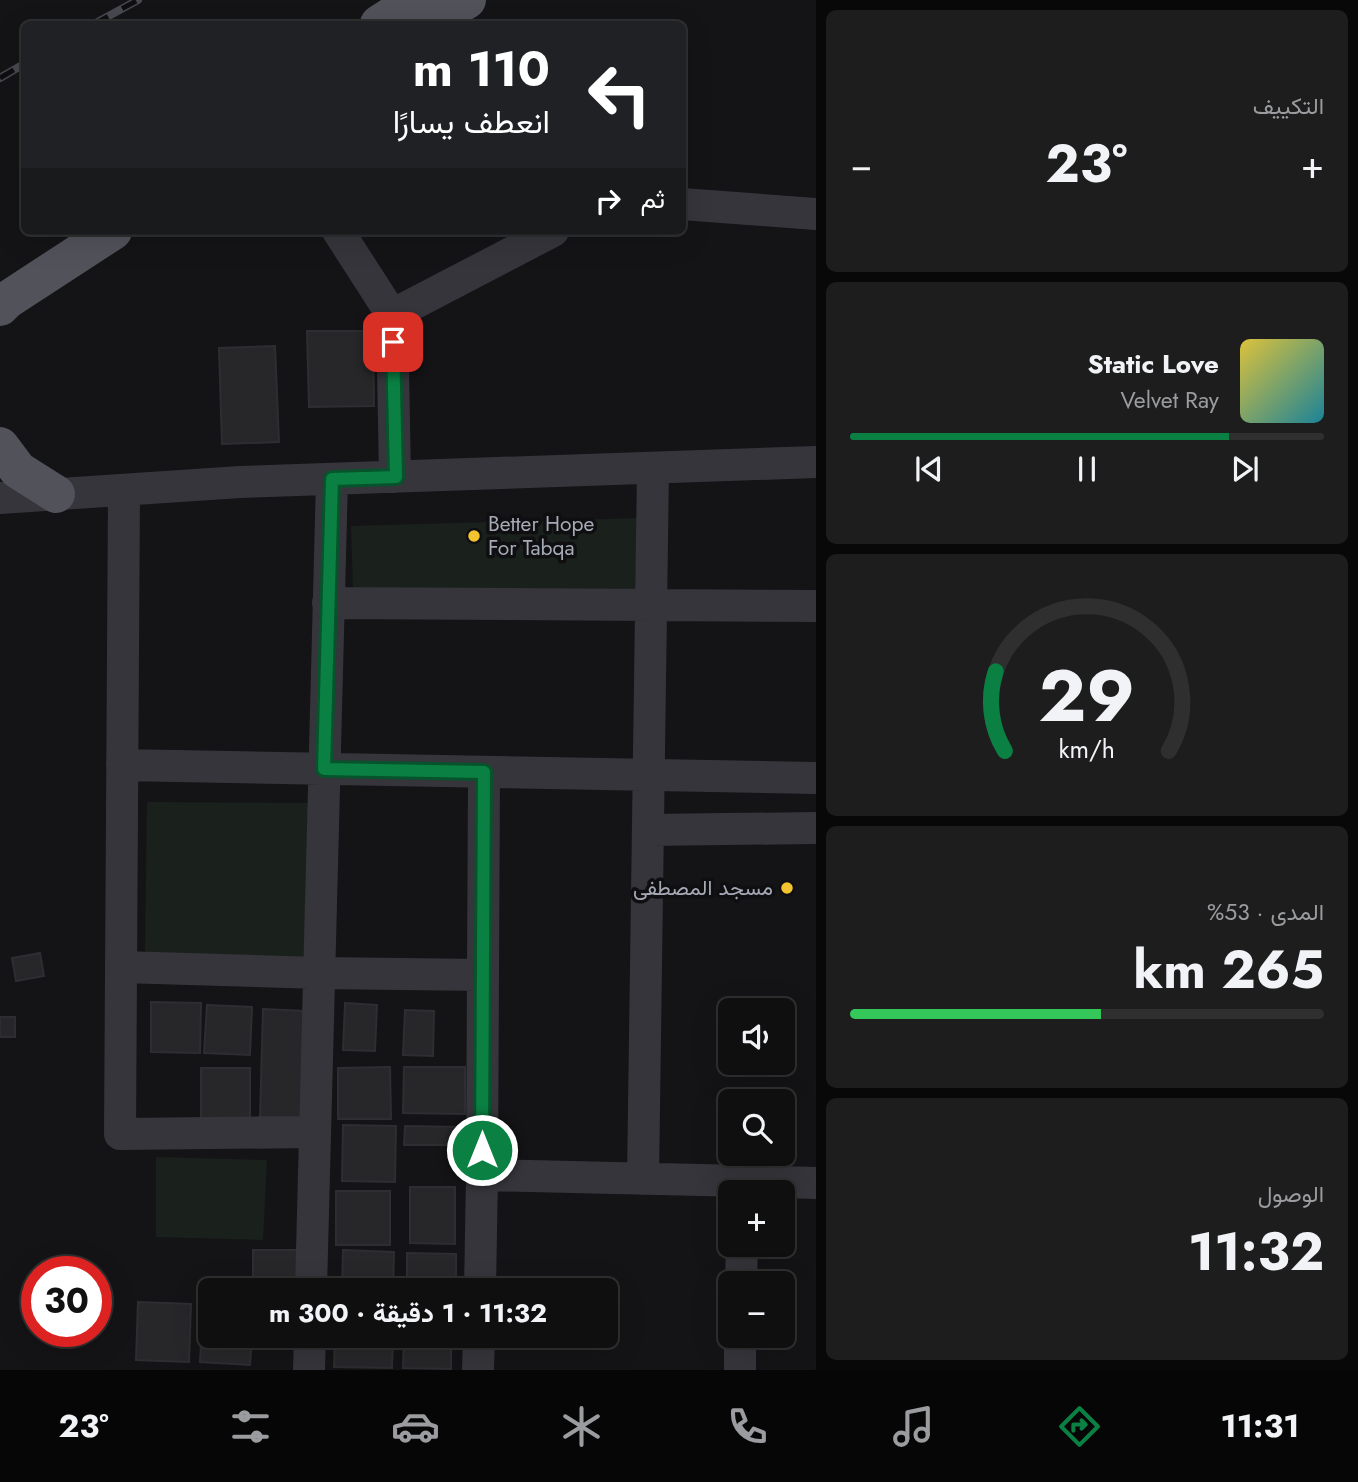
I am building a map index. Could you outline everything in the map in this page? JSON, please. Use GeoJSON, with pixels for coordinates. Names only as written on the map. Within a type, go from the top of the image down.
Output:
{"type":"FeatureCollection","features":[{"type":"Feature","properties":{"kind":"main road"},"geometry":{"type":"LineString","coordinates":[[384,21],[416,0]]}},
{"type":"Feature","properties":{"kind":"main road"},"geometry":{"type":"LineString","coordinates":[[432,21],[467,0]]}},
{"type":"Feature","properties":{"kind":"main road"},"geometry":{"type":"LineString","coordinates":[[0,276],[61,235]]}},
{"type":"Feature","properties":{"kind":"main road"},"geometry":{"type":"LineString","coordinates":[[0,307],[107,235]]}},
{"type":"Feature","properties":{"kind":"main road"},"geometry":{"type":"LineString","coordinates":[[0,446],[19,470],[56,494]]}},
{"type":"Feature","properties":{"kind":"street"},"geometry":{"type":"LineString","coordinates":[[686,204],[816,214]]}},
{"type":"Feature","properties":{"kind":"street"},"geometry":{"type":"LineString","coordinates":[[341,235],[392,315],[396,477]]}},
{"type":"Feature","properties":{"kind":"street"},"geometry":{"type":"LineString","coordinates":[[392,315],[545,235]]}},
{"type":"Feature","properties":{"kind":"street"},"geometry":{"type":"LineString","coordinates":[[0,498],[240,482],[816,462]]}},
{"type":"Feature","properties":{"kind":"street"},"geometry":{"type":"LineString","coordinates":[[643,1179],[653,468]]}},
{"type":"Feature","properties":{"kind":"street"},"geometry":{"type":"LineString","coordinates":[[311,1278],[332,479]]}},
{"type":"Feature","properties":{"kind":"street"},"geometry":{"type":"LineString","coordinates":[[124,490],[120,1135],[315,1132]]}},
{"type":"Feature","properties":{"kind":"street"},"geometry":{"type":"LineString","coordinates":[[328,603],[816,606]]}},
{"type":"Feature","properties":{"kind":"street"},"geometry":{"type":"LineString","coordinates":[[122,765],[816,778]]}},
{"type":"Feature","properties":{"kind":"street"},"geometry":{"type":"LineString","coordinates":[[480,1278],[484,772]]}},
{"type":"Feature","properties":{"kind":"street"},"geometry":{"type":"LineString","coordinates":[[648,830],[816,828]]}},
{"type":"Feature","properties":{"kind":"street"},"geometry":{"type":"LineString","coordinates":[[121,967],[483,975]]}},
{"type":"Feature","properties":{"kind":"street"},"geometry":{"type":"LineString","coordinates":[[482,1175],[643,1179],[718,1185]]}},
{"type":"Feature","properties":{"kind":"street"},"geometry":{"type":"LineString","coordinates":[[795,1184],[816,1183]]}},
{"type":"Feature","properties":{"kind":"street"},"geometry":{"type":"LineString","coordinates":[[309,1370],[310,1348]]}},
{"type":"Feature","properties":{"kind":"street"},"geometry":{"type":"LineString","coordinates":[[478,1370],[479,1348]]}},
{"type":"Feature","properties":{"kind":"street"},"geometry":{"type":"LineString","coordinates":[[740,1348],[740,1370]]}},
{"type":"Feature","properties":{"kind":"shaded area"},"geometry":{"type":"Polygon","coordinates":[[[641,518],[640,596],[353,590],[351,526],[641,518]]]}},
{"type":"Feature","properties":{"kind":"shaded area"},"geometry":{"type":"Polygon","coordinates":[[[147,802],[315,803],[311,958],[145,954],[147,802]]]}},
{"type":"Feature","properties":{"kind":"shaded area"},"geometry":{"type":"Polygon","coordinates":[[[156,1157],[267,1160],[263,1240],[156,1237],[156,1157]]]}},
{"type":"Feature","properties":{"kind":"building"},"geometry":{"type":"Polygon","coordinates":[[[307,331],[373,331],[374,406],[309,407],[307,331]]]}},
{"type":"Feature","properties":{"kind":"building"},"geometry":{"type":"Polygon","coordinates":[[[275,346],[279,442],[222,444],[219,348],[275,346]]]}},
{"type":"Feature","properties":{"kind":"building"},"geometry":{"type":"Polygon","coordinates":[[[40,953],[44,976],[16,981],[12,958],[40,953]]]}},
{"type":"Feature","properties":{"kind":"building"},"geometry":{"type":"Polygon","coordinates":[[[151,1002],[201,1003],[200,1053],[151,1052],[151,1002]]]}},
{"type":"Feature","properties":{"kind":"building"},"geometry":{"type":"Polygon","coordinates":[[[345,1003],[377,1005],[375,1051],[343,1050],[345,1003]]]}},
{"type":"Feature","properties":{"kind":"building"},"geometry":{"type":"Polygon","coordinates":[[[207,1005],[252,1007],[250,1055],[204,1053],[207,1005]]]}},
{"type":"Feature","properties":{"kind":"building"},"geometry":{"type":"Polygon","coordinates":[[[263,1009],[306,1011],[303,1119],[260,1117],[263,1009]]]}},
{"type":"Feature","properties":{"kind":"building"},"geometry":{"type":"Polygon","coordinates":[[[405,1010],[434,1011],[433,1056],[403,1055],[405,1010]]]}},
{"type":"Feature","properties":{"kind":"building"},"geometry":{"type":"Polygon","coordinates":[[[0,1017],[15,1017],[15,1037],[0,1037],[0,1017]]]}},
{"type":"Feature","properties":{"kind":"building"},"geometry":{"type":"Polygon","coordinates":[[[390,1067],[391,1119],[338,1119],[338,1068],[390,1067]]]}},
{"type":"Feature","properties":{"kind":"building"},"geometry":{"type":"Polygon","coordinates":[[[404,1067],[465,1067],[465,1114],[403,1113],[404,1067]]]}},
{"type":"Feature","properties":{"kind":"building"},"geometry":{"type":"Polygon","coordinates":[[[201,1068],[250,1068],[250,1118],[201,1118],[201,1068]]]}},
{"type":"Feature","properties":{"kind":"building"},"geometry":{"type":"Polygon","coordinates":[[[343,1125],[396,1126],[395,1182],[342,1181],[343,1125]]]}},
{"type":"Feature","properties":{"kind":"building"},"geometry":{"type":"Polygon","coordinates":[[[405,1126],[462,1127],[461,1145],[404,1145],[405,1126]]]}},
{"type":"Feature","properties":{"kind":"building"},"geometry":{"type":"Polygon","coordinates":[[[410,1187],[455,1187],[455,1244],[410,1243],[410,1187]]]}},
{"type":"Feature","properties":{"kind":"building"},"geometry":{"type":"Polygon","coordinates":[[[336,1191],[390,1191],[390,1245],[336,1245],[336,1191]]]}},
{"type":"Feature","properties":{"kind":"building"},"geometry":{"type":"Polygon","coordinates":[[[253,1250],[297,1250],[297,1278],[253,1278],[253,1250]]]}},
{"type":"Feature","properties":{"kind":"building"},"geometry":{"type":"Polygon","coordinates":[[[343,1250],[394,1252],[393,1278],[342,1278],[343,1250]]]}},
{"type":"Feature","properties":{"kind":"building"},"geometry":{"type":"Polygon","coordinates":[[[407,1253],[456,1254],[456,1278],[407,1278],[407,1253]]]}},
{"type":"Feature","properties":{"kind":"building"},"geometry":{"type":"Polygon","coordinates":[[[138,1302],[191,1304],[189,1362],[136,1360],[138,1302]]]}},
{"type":"Feature","properties":{"kind":"building"},"geometry":{"type":"Polygon","coordinates":[[[201,1348],[251,1348],[250,1365],[200,1362],[201,1348]]]}},
{"type":"Feature","properties":{"kind":"building"},"geometry":{"type":"Polygon","coordinates":[[[335,1348],[393,1348],[392,1368],[334,1367],[335,1348]]]}},
{"type":"Feature","properties":{"kind":"building"},"geometry":{"type":"Polygon","coordinates":[[[404,1348],[451,1348],[451,1369],[403,1368],[404,1348]]]}},
{"type":"Feature","properties":{"kind":"railway"},"geometry":{"type":"LineString","coordinates":[[100,21],[138,0]]}},
{"type":"Feature","properties":{"kind":"railway"},"geometry":{"type":"LineString","coordinates":[[0,78],[21,66]]}},
{"type":"Feature","properties":{"kind":"place","name":"Better Hope For Tabqa"},"geometry":{"type":"Point","coordinates":[474,536]}},
{"type":"Feature","properties":{"kind":"place","name":"مسجد المصطفى"},"geometry":{"type":"Point","coordinates":[787,888]}},
{"type":"Feature","properties":{"kind":"route"},"geometry":{"type":"LineString","coordinates":[[393,342],[396,477],[332,479],[324,769],[484,772],[482,1150]]}}]}
